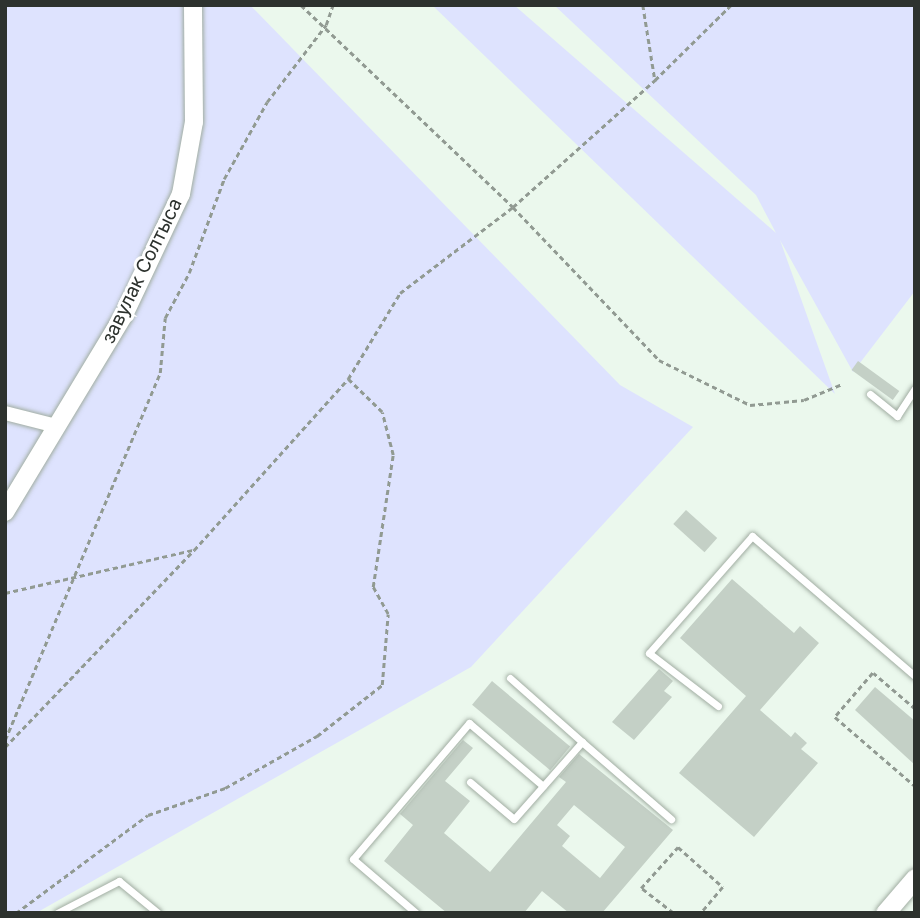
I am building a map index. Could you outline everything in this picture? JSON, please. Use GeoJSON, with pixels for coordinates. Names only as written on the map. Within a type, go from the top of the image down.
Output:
{"type":"FeatureCollection","features":[{"type":"Feature","properties":{"kind":"main road"},"geometry":{"type":"LineString","coordinates":[[885,913],[915,878]]}},
{"type":"Feature","properties":{"kind":"street","name":"завулак Солтыса"},"geometry":{"type":"LineString","coordinates":[[5,512],[124,315],[181,194],[194,122],[193,5]]}},
{"type":"Feature","properties":{"kind":"street"},"geometry":{"type":"LineString","coordinates":[[5,413],[57,426]]}},
{"type":"Feature","properties":{"kind":"lane"},"geometry":{"type":"LineString","coordinates":[[870,394],[897,416],[915,388]]}},
{"type":"Feature","properties":{"kind":"lane"},"geometry":{"type":"LineString","coordinates":[[718,706],[649,653],[752,536],[915,676]]}},
{"type":"Feature","properties":{"kind":"lane"},"geometry":{"type":"LineString","coordinates":[[510,678],[671,819]]}},
{"type":"Feature","properties":{"kind":"lane"},"geometry":{"type":"LineString","coordinates":[[416,913],[353,859],[468,723],[543,786]]}},
{"type":"Feature","properties":{"kind":"lane"},"geometry":{"type":"LineString","coordinates":[[470,782],[514,819],[582,741]]}},
{"type":"Feature","properties":{"kind":"lane"},"geometry":{"type":"LineString","coordinates":[[57,913],[119,881],[158,913]]}},
{"type":"Feature","properties":{"kind":"path"},"geometry":{"type":"LineString","coordinates":[[301,5],[326,25],[513,207],[660,360],[750,405],[804,400],[842,384]]}},
{"type":"Feature","properties":{"kind":"path"},"geometry":{"type":"LineString","coordinates":[[5,740],[160,373],[164,318],[189,273],[223,179],[267,102],[326,25],[333,5]]}},
{"type":"Feature","properties":{"kind":"path"},"geometry":{"type":"LineString","coordinates":[[643,5],[655,80]]}},
{"type":"Feature","properties":{"kind":"path"},"geometry":{"type":"LineString","coordinates":[[5,747],[194,550],[348,379],[400,293],[513,207],[655,80],[731,5]]}},
{"type":"Feature","properties":{"kind":"path"},"geometry":{"type":"LineString","coordinates":[[16,913],[148,815],[237,781],[317,736],[382,685],[388,614],[373,587],[393,455],[382,412],[348,379]]}},
{"type":"Feature","properties":{"kind":"path"},"geometry":{"type":"LineString","coordinates":[[5,593],[194,550]]}},
{"type":"Feature","properties":{"kind":"path"},"geometry":{"type":"LineString","coordinates":[[915,709],[873,673],[835,717],[915,786]]}},
{"type":"Feature","properties":{"kind":"path"},"geometry":{"type":"LineString","coordinates":[[906,779],[915,777]]}},
{"type":"Feature","properties":{"kind":"path"},"geometry":{"type":"LineString","coordinates":[[673,913],[641,888],[678,847],[723,887],[701,913]]}},
{"type":"Feature","properties":{"kind":"shaded area"},"geometry":{"type":"Polygon","coordinates":[[[5,5],[250,5],[620,385],[693,427],[471,667],[36,913],[5,913],[5,5]]]}},
{"type":"Feature","properties":{"kind":"shaded area"},"geometry":{"type":"Polygon","coordinates":[[[432,5],[514,5],[776,233],[756,195],[554,5],[915,5],[915,291],[853,372],[780,240],[835,394],[432,5]]]}},
{"type":"Feature","properties":{"kind":"building"},"geometry":{"type":"Polygon","coordinates":[[[858,361],[899,391],[893,400],[852,370],[858,361]]]}},
{"type":"Feature","properties":{"kind":"building"},"geometry":{"type":"Polygon","coordinates":[[[686,510],[717,538],[704,552],[673,524],[686,510]]]}},
{"type":"Feature","properties":{"kind":"building"},"geometry":{"type":"Polygon","coordinates":[[[732,579],[794,633],[800,626],[819,643],[760,710],[791,737],[795,732],[807,743],[801,749],[818,763],[754,837],[679,773],[746,696],[680,638],[732,579]]]}},
{"type":"Feature","properties":{"kind":"building"},"geometry":{"type":"Polygon","coordinates":[[[659,669],[673,681],[664,691],[672,697],[634,740],[612,722],[659,669]]]}},
{"type":"Feature","properties":{"kind":"building"},"geometry":{"type":"Polygon","coordinates":[[[492,681],[570,747],[550,770],[472,705],[492,681]]]}},
{"type":"Feature","properties":{"kind":"building"},"geometry":{"type":"Polygon","coordinates":[[[875,687],[915,721],[915,765],[855,710],[875,687]]]}},
{"type":"Feature","properties":{"kind":"building"},"geometry":{"type":"Polygon","coordinates":[[[463,740],[473,748],[445,781],[470,801],[444,833],[490,872],[566,782],[559,777],[579,754],[673,830],[602,913],[569,913],[542,891],[524,913],[447,913],[384,861],[413,825],[400,814],[463,740]],[[574,805],[557,825],[570,836],[562,846],[600,878],[625,847],[574,805]]]}}]}
